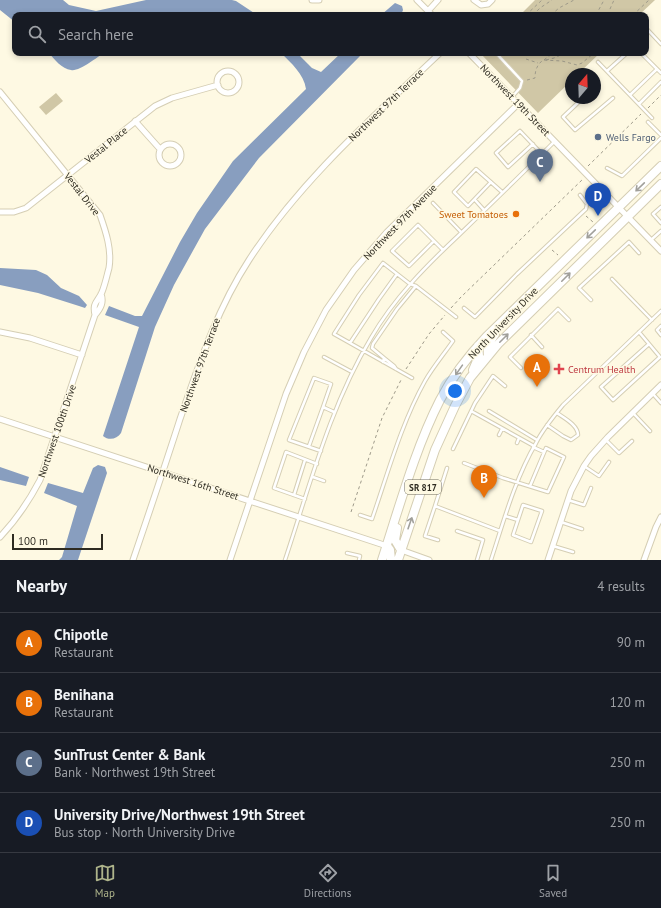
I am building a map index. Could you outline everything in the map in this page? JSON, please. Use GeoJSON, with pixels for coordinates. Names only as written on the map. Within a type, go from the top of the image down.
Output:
{"type":"FeatureCollection","features":[{"type":"Feature","properties":{"kind":"main road","name":"North University Drive"},"geometry":{"type":"LineString","coordinates":[[382,560],[421,442],[440,399],[461,367],[478,346],[661,166]]}},
{"type":"Feature","properties":{"kind":"main road","name":"North University Drive"},"geometry":{"type":"LineString","coordinates":[[398,560],[435,450],[455,406],[470,378],[498,344],[661,184]]}},
{"type":"Feature","properties":{"kind":"main road"},"geometry":{"type":"LineString","coordinates":[[488,356],[487,349],[489,343],[504,320]]}},
{"type":"Feature","properties":{"kind":"main road"},"geometry":{"type":"LineString","coordinates":[[470,378],[479,356],[478,346]]}},
{"type":"Feature","properties":{"kind":"main road"},"geometry":{"type":"LineString","coordinates":[[400,505],[395,540],[401,550]]}},
{"type":"Feature","properties":{"kind":"main road"},"geometry":{"type":"LineString","coordinates":[[387,546],[390,550],[391,560]]}},
{"type":"Feature","properties":{"kind":"street"},"geometry":{"type":"LineString","coordinates":[[417,0],[429,12]]}},
{"type":"Feature","properties":{"kind":"street"},"geometry":{"type":"LineString","coordinates":[[431,12],[438,0]]}},
{"type":"Feature","properties":{"kind":"street"},"geometry":{"type":"LineString","coordinates":[[474,0],[481,5],[488,4],[492,0]]}},
{"type":"Feature","properties":{"kind":"street","name":"Northwest 97th Terrace"},"geometry":{"type":"LineString","coordinates":[[133,560],[199,362],[220,312],[248,261],[278,219],[311,178],[437,56]]}},
{"type":"Feature","properties":{"kind":"street","name":"Northwest 19th Street"},"geometry":{"type":"LineString","coordinates":[[472,56],[661,251]]}},
{"type":"Feature","properties":{"kind":"street"},"geometry":{"type":"LineString","coordinates":[[222,72],[233,73],[238,78],[238,85],[231,92],[224,92],[218,85],[218,78],[222,72]]}},
{"type":"Feature","properties":{"kind":"street","name":"Vestal Place"},"geometry":{"type":"LineString","coordinates":[[0,212],[14,212],[26,208],[155,106],[172,98],[218,85]]}},
{"type":"Feature","properties":{"kind":"street","name":"Vestal Drive"},"geometry":{"type":"LineString","coordinates":[[0,92],[100,216],[108,240],[109,266],[101,294],[103,300],[95,315]]}},
{"type":"Feature","properties":{"kind":"street","name":"Northwest 97th Avenue"},"geometry":{"type":"LineString","coordinates":[[230,560],[286,394],[304,352],[326,310],[354,270],[387,232],[518,104]]}},
{"type":"Feature","properties":{"kind":"street"},"geometry":{"type":"LineString","coordinates":[[135,121],[160,149],[160,158],[164,164],[171,166],[177,163],[181,154],[178,147],[175,145],[168,145],[160,149]]}},
{"type":"Feature","properties":{"kind":"street","name":"Northwest 100th Drive"},"geometry":{"type":"LineString","coordinates":[[0,537],[12,525],[28,503],[40,480],[56,436],[95,315]]}},
{"type":"Feature","properties":{"kind":"street"},"geometry":{"type":"LineString","coordinates":[[0,332],[30,338],[82,355]]}},
{"type":"Feature","properties":{"kind":"street"},"geometry":{"type":"LineString","coordinates":[[548,560],[571,491],[584,466],[606,440],[661,385]]}},
{"type":"Feature","properties":{"kind":"street","name":"Northwest 16th Street"},"geometry":{"type":"LineString","coordinates":[[0,419],[56,436],[387,546]]}},
{"type":"Feature","properties":{"kind":"street"},"geometry":{"type":"LineString","coordinates":[[644,560],[661,516]]}},
{"type":"Feature","properties":{"kind":"street"},"geometry":{"type":"LineString","coordinates":[[401,550],[430,560]]}},
{"type":"Feature","properties":{"kind":"lane"},"geometry":{"type":"LineString","coordinates":[[649,31],[661,44]]}},
{"type":"Feature","properties":{"kind":"lane"},"geometry":{"type":"LineString","coordinates":[[499,56],[522,81],[520,88],[512,98]]}},
{"type":"Feature","properties":{"kind":"lane"},"geometry":{"type":"LineString","coordinates":[[607,72],[624,56]]}},
{"type":"Feature","properties":{"kind":"lane"},"geometry":{"type":"LineString","coordinates":[[644,56],[661,73]]}},
{"type":"Feature","properties":{"kind":"lane"},"geometry":{"type":"LineString","coordinates":[[598,62],[652,118]]}},
{"type":"Feature","properties":{"kind":"lane"},"geometry":{"type":"LineString","coordinates":[[630,95],[657,69]]}},
{"type":"Feature","properties":{"kind":"lane"},"geometry":{"type":"LineString","coordinates":[[639,104],[661,82]]}},
{"type":"Feature","properties":{"kind":"lane"},"geometry":{"type":"LineString","coordinates":[[577,104],[563,117],[575,130],[613,98]]}},
{"type":"Feature","properties":{"kind":"lane"},"geometry":{"type":"LineString","coordinates":[[607,168],[622,176],[661,136],[648,122]]}},
{"type":"Feature","properties":{"kind":"lane"},"geometry":{"type":"LineString","coordinates":[[533,144],[508,167],[496,153],[520,131],[533,144],[542,154]]}},
{"type":"Feature","properties":{"kind":"lane"},"geometry":{"type":"LineString","coordinates":[[286,560],[334,412],[363,351],[385,316],[410,284],[554,141]]}},
{"type":"Feature","properties":{"kind":"lane"},"geometry":{"type":"LineString","coordinates":[[491,182],[468,206],[454,192],[476,169],[491,182],[502,192]]}},
{"type":"Feature","properties":{"kind":"lane"},"geometry":{"type":"LineString","coordinates":[[464,308],[475,317],[517,274],[586,209],[586,204],[580,195]]}},
{"type":"Feature","properties":{"kind":"lane"},"geometry":{"type":"LineString","coordinates":[[475,200],[484,210]]}},
{"type":"Feature","properties":{"kind":"lane"},"geometry":{"type":"LineString","coordinates":[[433,203],[461,232]]}},
{"type":"Feature","properties":{"kind":"lane"},"geometry":{"type":"LineString","coordinates":[[661,207],[654,214],[661,223]]}},
{"type":"Feature","properties":{"kind":"lane"},"geometry":{"type":"LineString","coordinates":[[434,241],[409,266],[392,251],[418,225],[434,241],[443,250]]}},
{"type":"Feature","properties":{"kind":"lane"},"geometry":{"type":"LineString","coordinates":[[651,241],[661,231]]}},
{"type":"Feature","properties":{"kind":"lane"},"geometry":{"type":"LineString","coordinates":[[591,300],[580,288],[629,242],[639,253]]}},
{"type":"Feature","properties":{"kind":"lane"},"geometry":{"type":"LineString","coordinates":[[412,378],[334,334],[356,300],[383,263],[456,317]]}},
{"type":"Feature","properties":{"kind":"lane"},"geometry":{"type":"LineString","coordinates":[[350,343],[397,274]]}},
{"type":"Feature","properties":{"kind":"lane"},"geometry":{"type":"LineString","coordinates":[[612,279],[652,320]]}},
{"type":"Feature","properties":{"kind":"lane"},"geometry":{"type":"LineString","coordinates":[[396,370],[394,366],[372,348],[373,344],[416,286]]}},
{"type":"Feature","properties":{"kind":"lane"},"geometry":{"type":"LineString","coordinates":[[521,368],[510,357],[531,335],[558,309],[569,320]]}},
{"type":"Feature","properties":{"kind":"lane"},"geometry":{"type":"LineString","coordinates":[[491,560],[517,482],[537,440],[563,406],[661,311]]}},
{"type":"Feature","properties":{"kind":"lane"},"geometry":{"type":"LineString","coordinates":[[661,326],[657,330],[661,335]]}},
{"type":"Feature","properties":{"kind":"lane"},"geometry":{"type":"LineString","coordinates":[[360,515],[372,519],[404,428],[416,400],[426,380],[454,341],[443,332]]}},
{"type":"Feature","properties":{"kind":"lane"},"geometry":{"type":"LineString","coordinates":[[639,332],[660,357],[613,400],[601,387],[649,344]]}},
{"type":"Feature","properties":{"kind":"lane"},"geometry":{"type":"LineString","coordinates":[[531,335],[542,347]]}},
{"type":"Feature","properties":{"kind":"lane"},"geometry":{"type":"LineString","coordinates":[[324,357],[352,372]]}},
{"type":"Feature","properties":{"kind":"lane"},"geometry":{"type":"LineString","coordinates":[[383,362],[384,358]]}},
{"type":"Feature","properties":{"kind":"lane"},"geometry":{"type":"LineString","coordinates":[[453,449],[471,411],[494,376],[505,386]]}},
{"type":"Feature","properties":{"kind":"lane"},"geometry":{"type":"LineString","coordinates":[[309,446],[331,384],[314,378],[290,440],[321,451]]}},
{"type":"Feature","properties":{"kind":"lane"},"geometry":{"type":"LineString","coordinates":[[652,393],[661,403]]}},
{"type":"Feature","properties":{"kind":"lane"},"geometry":{"type":"LineString","coordinates":[[323,408],[334,412]]}},
{"type":"Feature","properties":{"kind":"lane"},"geometry":{"type":"LineString","coordinates":[[471,411],[544,452]]}},
{"type":"Feature","properties":{"kind":"lane"},"geometry":{"type":"LineString","coordinates":[[489,411],[537,440]]}},
{"type":"Feature","properties":{"kind":"lane"},"geometry":{"type":"LineString","coordinates":[[548,425],[571,440],[578,434],[578,431],[573,425],[557,413]]}},
{"type":"Feature","properties":{"kind":"lane"},"geometry":{"type":"LineString","coordinates":[[632,413],[650,431]]}},
{"type":"Feature","properties":{"kind":"lane"},"geometry":{"type":"LineString","coordinates":[[499,435],[502,429]]}},
{"type":"Feature","properties":{"kind":"lane"},"geometry":{"type":"LineString","coordinates":[[517,443],[519,438]]}},
{"type":"Feature","properties":{"kind":"lane"},"geometry":{"type":"LineString","coordinates":[[606,440],[619,453],[632,441]]}},
{"type":"Feature","properties":{"kind":"lane"},"geometry":{"type":"LineString","coordinates":[[464,463],[517,482],[548,492],[564,457],[546,448],[530,486]]}},
{"type":"Feature","properties":{"kind":"lane"},"geometry":{"type":"LineString","coordinates":[[306,499],[274,488],[286,452],[317,464]]}},
{"type":"Feature","properties":{"kind":"lane"},"geometry":{"type":"LineString","coordinates":[[294,495],[305,460]]}},
{"type":"Feature","properties":{"kind":"lane"},"geometry":{"type":"LineString","coordinates":[[584,466],[598,476],[609,462]]}},
{"type":"Feature","properties":{"kind":"lane"},"geometry":{"type":"LineString","coordinates":[[438,540],[425,536],[447,468]]}},
{"type":"Feature","properties":{"kind":"lane"},"geometry":{"type":"LineString","coordinates":[[313,477],[324,481]]}},
{"type":"Feature","properties":{"kind":"lane"},"geometry":{"type":"LineString","coordinates":[[568,500],[584,505],[591,488]]}},
{"type":"Feature","properties":{"kind":"lane"},"geometry":{"type":"LineString","coordinates":[[523,505],[542,511],[531,542],[513,535],[518,520],[523,505]]}},
{"type":"Feature","properties":{"kind":"lane"},"geometry":{"type":"LineString","coordinates":[[435,506],[500,531]]}},
{"type":"Feature","properties":{"kind":"lane"},"geometry":{"type":"LineString","coordinates":[[505,516],[518,520]]}},
{"type":"Feature","properties":{"kind":"lane"},"geometry":{"type":"LineString","coordinates":[[560,522],[582,529]]}},
{"type":"Feature","properties":{"kind":"lane"},"geometry":{"type":"LineString","coordinates":[[457,531],[483,540],[477,560]]}},
{"type":"Feature","properties":{"kind":"lane"},"geometry":{"type":"LineString","coordinates":[[553,545],[573,552]]}},
{"type":"Feature","properties":{"kind":"lane"},"geometry":{"type":"LineString","coordinates":[[347,553],[360,556],[359,560]]}},
{"type":"Feature","properties":{"kind":"path"},"geometry":{"type":"LineString","coordinates":[[529,12],[542,0]]}},
{"type":"Feature","properties":{"kind":"path"},"geometry":{"type":"LineString","coordinates":[[536,12],[552,0]]}},
{"type":"Feature","properties":{"kind":"path"},"geometry":{"type":"LineString","coordinates":[[554,12],[574,0]]}},
{"type":"Feature","properties":{"kind":"path"},"geometry":{"type":"LineString","coordinates":[[598,12],[604,0]]}},
{"type":"Feature","properties":{"kind":"path"},"geometry":{"type":"LineString","coordinates":[[610,12],[614,0]]}},
{"type":"Feature","properties":{"kind":"path"},"geometry":{"type":"LineString","coordinates":[[636,12],[649,0]]}},
{"type":"Feature","properties":{"kind":"path"},"geometry":{"type":"LineString","coordinates":[[526,56],[526,59],[538,64]]}},
{"type":"Feature","properties":{"kind":"path"},"geometry":{"type":"LineString","coordinates":[[522,81],[535,78],[535,72],[538,64],[549,56]]}},
{"type":"Feature","properties":{"kind":"path"},"geometry":{"type":"LineString","coordinates":[[543,60],[558,56]]}},
{"type":"Feature","properties":{"kind":"path"},"geometry":{"type":"LineString","coordinates":[[543,60],[562,61],[577,65],[590,56]]}},
{"type":"Feature","properties":{"kind":"path"},"geometry":{"type":"LineString","coordinates":[[583,171],[661,95]]}},
{"type":"Feature","properties":{"kind":"path"},"geometry":{"type":"LineString","coordinates":[[405,372],[429,334],[460,297],[583,178]]}},
{"type":"Feature","properties":{"kind":"path"},"geometry":{"type":"LineString","coordinates":[[585,215],[593,222]]}},
{"type":"Feature","properties":{"kind":"path"},"geometry":{"type":"LineString","coordinates":[[552,250],[558,256]]}},
{"type":"Feature","properties":{"kind":"path"},"geometry":{"type":"LineString","coordinates":[[351,512],[382,418],[402,377]]}},
{"type":"Feature","properties":{"kind":"shaded area"},"geometry":{"type":"Polygon","coordinates":[[[535,0],[655,0],[642,12],[523,12],[535,0]]]}},
{"type":"Feature","properties":{"kind":"shaded area"},"geometry":{"type":"Polygon","coordinates":[[[483,56],[597,56],[584,68],[565,68],[565,87],[538,113],[483,56]]]}},
{"type":"Feature","properties":{"kind":"shaded area"},"geometry":{"type":"Polygon","coordinates":[[[56,93],[63,101],[46,115],[39,107],[56,93]]]}},
{"type":"Feature","properties":{"kind":"water"},"geometry":{"type":"Polygon","coordinates":[[[0,0],[63,0],[69,5],[96,11],[146,0],[232,0],[252,12],[12,12],[12,20],[0,10],[0,0]]]}},
{"type":"Feature","properties":{"kind":"water"},"geometry":{"type":"Polygon","coordinates":[[[395,3],[402,6],[403,10],[402,12],[384,12],[395,3]]]}},
{"type":"Feature","properties":{"kind":"water"},"geometry":{"type":"Polygon","coordinates":[[[52,56],[100,56],[83,67],[74,70],[61,66],[52,56]]]}},
{"type":"Feature","properties":{"kind":"water"},"geometry":{"type":"Polygon","coordinates":[[[284,56],[300,56],[312,68],[321,72],[338,56],[360,56],[259,158],[205,229],[174,285],[155,327],[121,433],[113,439],[105,438],[103,436],[139,327],[105,315],[109,306],[135,316],[142,316],[180,242],[197,213],[233,161],[306,89],[303,78],[284,56]]]}},
{"type":"Feature","properties":{"kind":"water"},"geometry":{"type":"Polygon","coordinates":[[[0,268],[36,270],[47,275],[61,288],[79,296],[87,305],[85,308],[38,293],[0,285],[0,268]]]}},
{"type":"Feature","properties":{"kind":"water"},"geometry":{"type":"Polygon","coordinates":[[[98,465],[105,467],[107,473],[78,560],[59,560],[62,557],[77,506],[44,493],[48,483],[83,493],[93,468],[98,465]]]}},
{"type":"Feature","properties":{"kind":"water"},"geometry":{"type":"Polygon","coordinates":[[[0,467],[29,477],[26,486],[0,480],[0,467]]]}},
{"type":"Feature","properties":{"kind":"place","name":"Wells Fargo"},"geometry":{"type":"Point","coordinates":[598,137]}},
{"type":"Feature","properties":{"kind":"place","name":"SunTrust Center & Bank"},"geometry":{"type":"Point","coordinates":[540,182]}},
{"type":"Feature","properties":{"kind":"place","name":"Sweet Tomatoes"},"geometry":{"type":"Point","coordinates":[516,214]}},
{"type":"Feature","properties":{"kind":"place","name":"University Drive/Northwest 19th Street"},"geometry":{"type":"Point","coordinates":[598,216]}},
{"type":"Feature","properties":{"kind":"place","name":"Centrum Health"},"geometry":{"type":"Point","coordinates":[559,369]}},
{"type":"Feature","properties":{"kind":"place","name":"Chipotle"},"geometry":{"type":"Point","coordinates":[537,387]}},
{"type":"Feature","properties":{"kind":"place","name":"Benihana"},"geometry":{"type":"Point","coordinates":[484,498]}}]}
